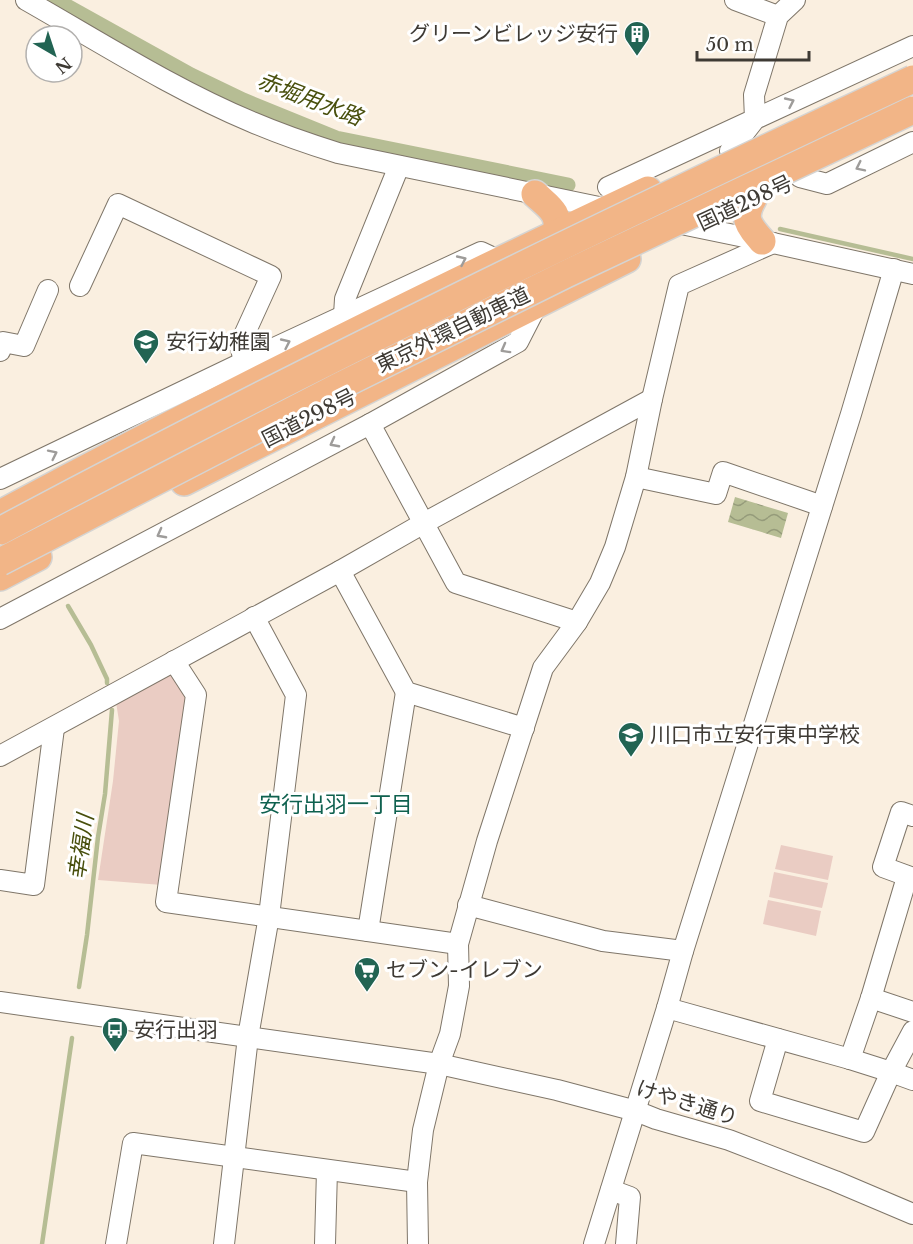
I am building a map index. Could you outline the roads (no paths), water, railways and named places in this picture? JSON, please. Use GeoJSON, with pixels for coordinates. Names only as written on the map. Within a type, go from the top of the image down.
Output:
{"type":"FeatureCollection","features":[{"type":"Feature","properties":{"kind":"highway"},"geometry":{"type":"LineString","coordinates":[[0,513],[292,363],[556,233],[608,198],[730,152],[913,65]]}},
{"type":"Feature","properties":{"kind":"highway","name":"東京外環自動車道"},"geometry":{"type":"LineString","coordinates":[[0,531],[292,379],[537,258],[913,79]]}},
{"type":"Feature","properties":{"kind":"highway","name":"東京外環自動車道"},"geometry":{"type":"LineString","coordinates":[[0,562],[339,387],[535,290],[913,110]]}},
{"type":"Feature","properties":{"kind":"highway","name":"国道298号"},"geometry":{"type":"LineString","coordinates":[[0,579],[72,539],[292,426],[538,303],[693,227],[913,124]]}},
{"type":"Feature","properties":{"kind":"highway"},"geometry":{"type":"LineString","coordinates":[[535,194],[556,216],[559,224],[556,233]]}},
{"type":"Feature","properties":{"kind":"highway"},"geometry":{"type":"LineString","coordinates":[[753,199],[747,210],[750,227],[768,242]]}},
{"type":"Feature","properties":{"kind":"street"},"geometry":{"type":"LineString","coordinates":[[26,0],[200,98],[296,140],[338,153],[535,194],[608,198],[693,227],[913,274]]}},
{"type":"Feature","properties":{"kind":"street"},"geometry":{"type":"LineString","coordinates":[[735,0],[778,16]]}},
{"type":"Feature","properties":{"kind":"street"},"geometry":{"type":"LineString","coordinates":[[730,152],[755,119],[754,95],[778,16],[795,0]]}},
{"type":"Feature","properties":{"kind":"street"},"geometry":{"type":"LineString","coordinates":[[608,198],[755,119],[913,46]]}},
{"type":"Feature","properties":{"kind":"street"},"geometry":{"type":"LineString","coordinates":[[800,177],[827,184],[913,142]]}},
{"type":"Feature","properties":{"kind":"street"},"geometry":{"type":"LineString","coordinates":[[344,315],[345,299],[399,166]]}},
{"type":"Feature","properties":{"kind":"street"},"geometry":{"type":"LineString","coordinates":[[80,286],[118,204],[271,276],[240,344],[244,362]]}},
{"type":"Feature","properties":{"kind":"street"},"geometry":{"type":"LineString","coordinates":[[418,1244],[417,1182],[423,1130],[439,1064],[450,1034],[459,986],[458,944],[468,905],[543,668],[578,622],[600,583],[615,547],[636,477],[679,285],[768,242]]}},
{"type":"Feature","properties":{"kind":"street"},"geometry":{"type":"LineString","coordinates":[[0,479],[481,252],[498,260]]}},
{"type":"Feature","properties":{"kind":"street"},"geometry":{"type":"LineString","coordinates":[[594,1244],[894,269]]}},
{"type":"Feature","properties":{"kind":"street"},"geometry":{"type":"LineString","coordinates":[[0,351],[3,342],[24,346],[48,290]]}},
{"type":"Feature","properties":{"kind":"street"},"geometry":{"type":"LineString","coordinates":[[0,619],[518,342],[538,303]]}},
{"type":"Feature","properties":{"kind":"street"},"geometry":{"type":"LineString","coordinates":[[0,756],[652,399]]}},
{"type":"Feature","properties":{"kind":"street"},"geometry":{"type":"LineString","coordinates":[[370,423],[456,583],[578,622]]}},
{"type":"Feature","properties":{"kind":"street"},"geometry":{"type":"LineString","coordinates":[[636,477],[716,494],[723,472],[822,506]]}},
{"type":"Feature","properties":{"kind":"street"},"geometry":{"type":"LineString","coordinates":[[340,571],[406,692],[368,931]]}},
{"type":"Feature","properties":{"kind":"street"},"geometry":{"type":"LineString","coordinates":[[224,1244],[248,1037],[268,916],[296,695],[254,617]]}},
{"type":"Feature","properties":{"kind":"street"},"geometry":{"type":"LineString","coordinates":[[174,661],[196,695],[166,902],[458,944]]}},
{"type":"Feature","properties":{"kind":"street"},"geometry":{"type":"LineString","coordinates":[[406,692],[524,728]]}},
{"type":"Feature","properties":{"kind":"street"},"geometry":{"type":"LineString","coordinates":[[0,880],[34,885],[54,728]]}},
{"type":"Feature","properties":{"kind":"street"},"geometry":{"type":"LineString","coordinates":[[850,1059],[910,878],[883,867],[902,812],[913,816]]}},
{"type":"Feature","properties":{"kind":"street"},"geometry":{"type":"LineString","coordinates":[[468,905],[603,941],[683,951]]}},
{"type":"Feature","properties":{"kind":"street"},"geometry":{"type":"LineString","coordinates":[[871,998],[913,1012]]}},
{"type":"Feature","properties":{"kind":"street","name":"けやき通り"},"geometry":{"type":"LineString","coordinates":[[0,1002],[439,1064],[557,1090],[636,1111],[729,1140],[913,1214]]}},
{"type":"Feature","properties":{"kind":"street"},"geometry":{"type":"LineString","coordinates":[[667,1008],[850,1059],[913,1080]]}},
{"type":"Feature","properties":{"kind":"street"},"geometry":{"type":"LineString","coordinates":[[778,1039],[760,1101],[864,1132],[891,1071],[913,1030]]}},
{"type":"Feature","properties":{"kind":"street"},"geometry":{"type":"LineString","coordinates":[[116,1244],[133,1143],[417,1182]]}},
{"type":"Feature","properties":{"kind":"street"},"geometry":{"type":"LineString","coordinates":[[325,1244],[327,1170]]}},
{"type":"Feature","properties":{"kind":"street"},"geometry":{"type":"LineString","coordinates":[[611,1190],[630,1197],[626,1244]]}},
{"type":"Feature","properties":{"kind":"water"},"geometry":{"type":"Polygon","coordinates":[[[735,497],[788,513],[781,538],[728,522],[735,497]]]}},
{"type":"Feature","properties":{"kind":"waterway","name":"赤堀用水路"},"geometry":{"type":"LineString","coordinates":[[56,0],[191,75],[243,100],[336,138],[568,185]]}},
{"type":"Feature","properties":{"kind":"waterway","name":"赤堀用水路"},"geometry":{"type":"LineString","coordinates":[[780,229],[913,259]]}},
{"type":"Feature","properties":{"kind":"waterway","name":"幸福川"},"geometry":{"type":"LineString","coordinates":[[68,606],[91,645],[107,683]]}},
{"type":"Feature","properties":{"kind":"waterway","name":"幸福川"},"geometry":{"type":"LineString","coordinates":[[79,987],[105,794],[112,710]]}},
{"type":"Feature","properties":{"kind":"waterway","name":"幸福川"},"geometry":{"type":"LineString","coordinates":[[42,1244],[72,1038]]}},
{"type":"Feature","properties":{"kind":"place","name":"グリーンビレッジ安行"},"geometry":{"type":"Point","coordinates":[637,57]}},
{"type":"Feature","properties":{"kind":"place","name":"安行幼稚園"},"geometry":{"type":"Point","coordinates":[146,365]}},
{"type":"Feature","properties":{"kind":"place","name":"川口市立安行東中学校"},"geometry":{"type":"Point","coordinates":[631,758]}},
{"type":"Feature","properties":{"kind":"place","name":"セブン-イレブン"},"geometry":{"type":"Point","coordinates":[367,993]}},
{"type":"Feature","properties":{"kind":"place","name":"安行出羽"},"geometry":{"type":"Point","coordinates":[115,1053]}},
{"type":"Feature","properties":{"kind":"district","name":"安行出羽一丁目"},"geometry":{"type":"Point","coordinates":[336,804]}}]}
